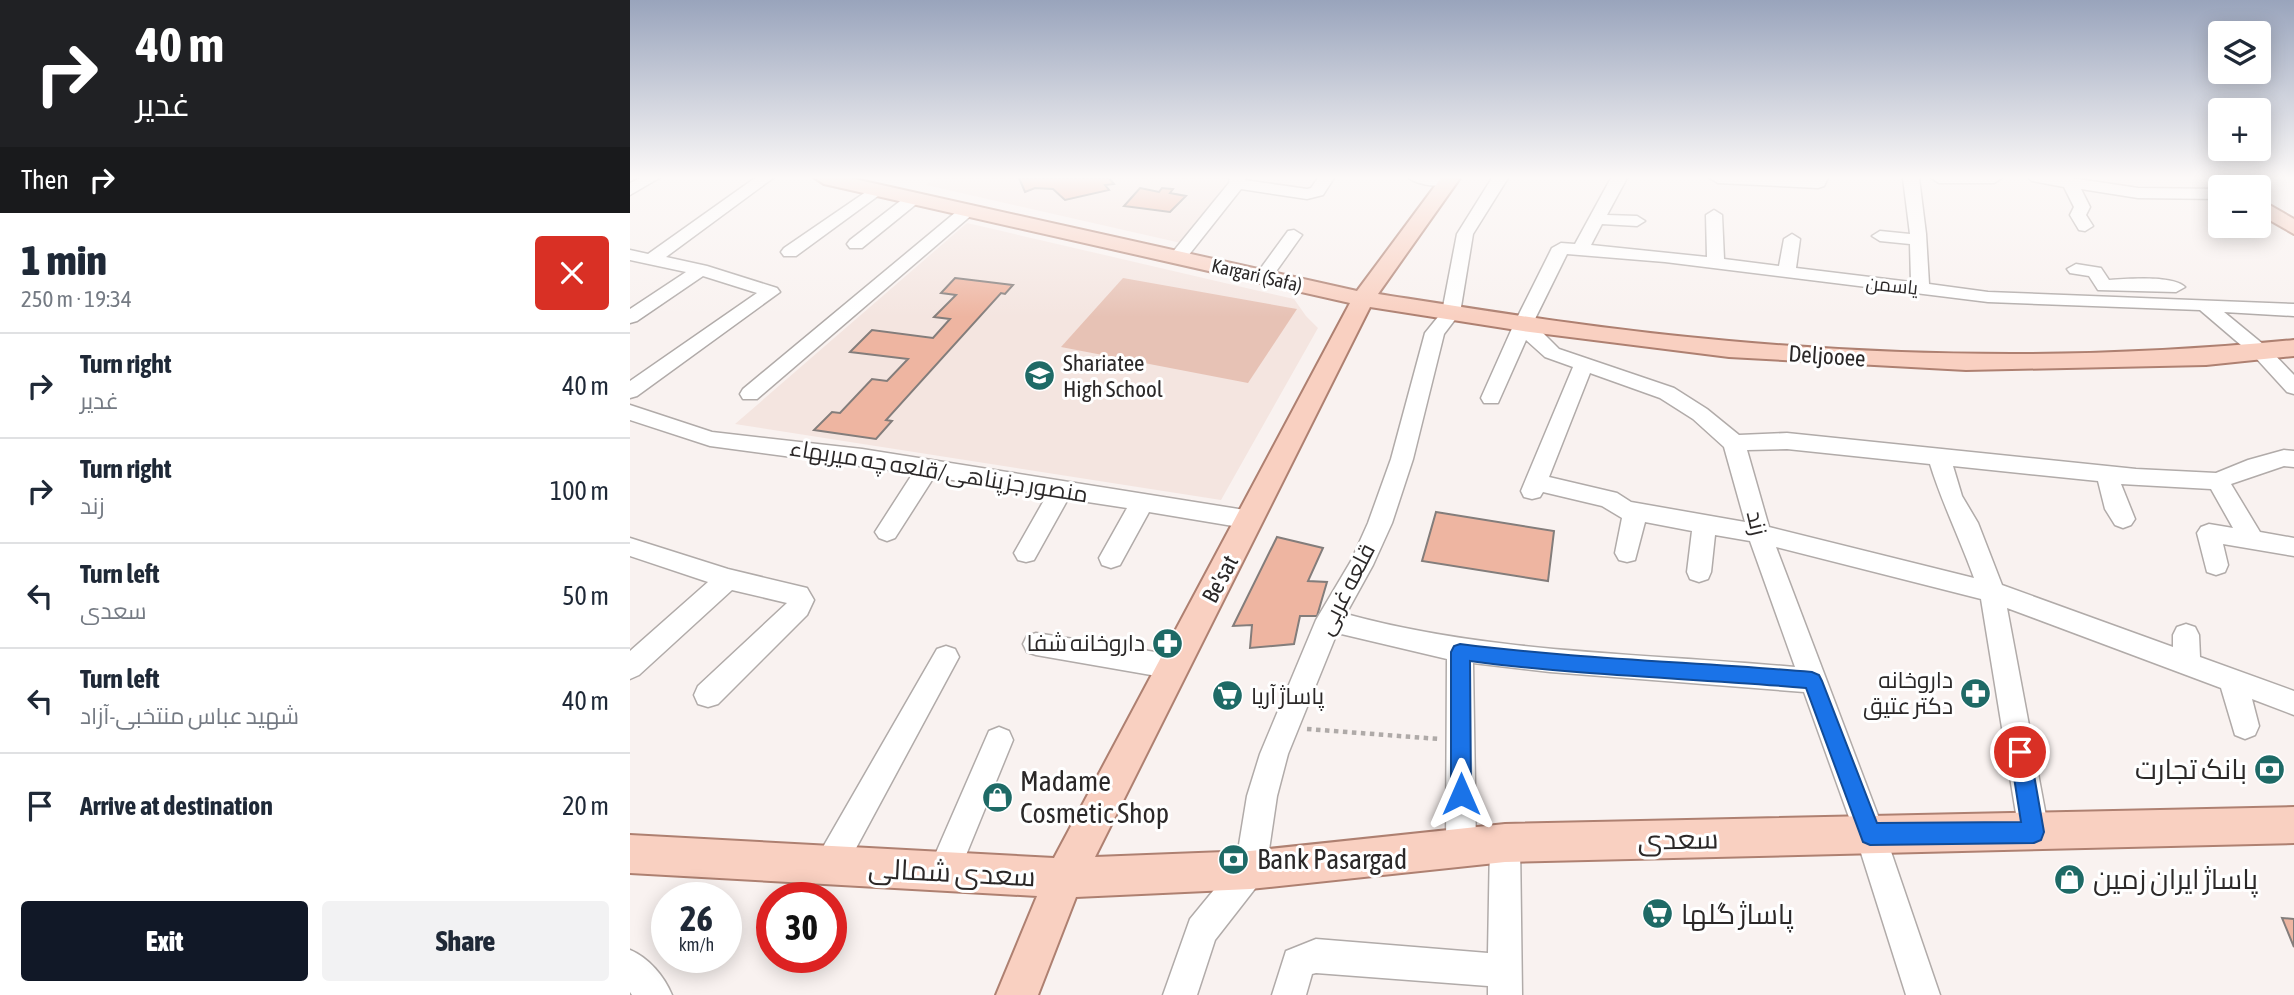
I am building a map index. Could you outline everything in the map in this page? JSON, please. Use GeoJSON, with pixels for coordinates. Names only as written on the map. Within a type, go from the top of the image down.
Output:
{"type":"FeatureCollection","features":[{"type":"Feature","properties":{"kind":"main road","name":"Kargari (Safa)"},"geometry":{"type":"LineString","coordinates":[[1032,224],[1363,299]]}},
{"type":"Feature","properties":{"kind":"main road","name":"Be'sat"},"geometry":{"type":"LineString","coordinates":[[1017,995],[1064,878],[1363,299],[1417,224]]}},
{"type":"Feature","properties":{"kind":"main road","name":"Deljooee"},"geometry":{"type":"LineString","coordinates":[[1363,299],[1523,324],[1729,349],[1966,362],[2086,362],[2262,353],[2294,348]]}},
{"type":"Feature","properties":{"kind":"main road","name":"سعدی"},"geometry":{"type":"LineString","coordinates":[[1064,878],[1250,870],[1506,843],[2294,825]]}},
{"type":"Feature","properties":{"kind":"main road","name":"سعدی شمالی"},"geometry":{"type":"LineString","coordinates":[[630,854],[1064,878]]}},
{"type":"Feature","properties":{"kind":"street"},"geometry":{"type":"LineString","coordinates":[[652,258],[699,224]]}},
{"type":"Feature","properties":{"kind":"street"},"geometry":{"type":"LineString","coordinates":[[790,252],[821,224]]}},
{"type":"Feature","properties":{"kind":"street"},"geometry":{"type":"LineString","coordinates":[[856,244],[881,224]]}},
{"type":"Feature","properties":{"kind":"street"},"geometry":{"type":"LineString","coordinates":[[750,394],[951,224]]}},
{"type":"Feature","properties":{"kind":"street"},"geometry":{"type":"LineString","coordinates":[[1178,257],[1204,224]]}},
{"type":"Feature","properties":{"kind":"street"},"geometry":{"type":"LineString","coordinates":[[1451,313],[1465,234],[1471,224]]}},
{"type":"Feature","properties":{"kind":"street"},"geometry":{"type":"LineString","coordinates":[[1491,398],[1523,324],[1561,248],[1580,250],[1594,224]]}},
{"type":"Feature","properties":{"kind":"street"},"geometry":{"type":"LineString","coordinates":[[1714,224],[1716,264]]}},
{"type":"Feature","properties":{"kind":"street"},"geometry":{"type":"LineString","coordinates":[[1917,224],[1920,288]]}},
{"type":"Feature","properties":{"kind":"street"},"geometry":{"type":"LineString","coordinates":[[1264,276],[1294,235]]}},
{"type":"Feature","properties":{"kind":"street"},"geometry":{"type":"LineString","coordinates":[[1880,236],[1919,240]]}},
{"type":"Feature","properties":{"kind":"street"},"geometry":{"type":"LineString","coordinates":[[1786,273],[1792,239]]}},
{"type":"Feature","properties":{"kind":"street","name":"یاسمن"},"geometry":{"type":"LineString","coordinates":[[1580,250],[1988,297],[2294,310]]}},
{"type":"Feature","properties":{"kind":"street"},"geometry":{"type":"LineString","coordinates":[[630,255],[701,270],[771,292],[630,391]]}},
{"type":"Feature","properties":{"kind":"street"},"geometry":{"type":"LineString","coordinates":[[1846,258],[1850,281]]}},
{"type":"Feature","properties":{"kind":"street"},"geometry":{"type":"LineString","coordinates":[[2126,264],[2137,284],[2157,305]]}},
{"type":"Feature","properties":{"kind":"street"},"geometry":{"type":"LineString","coordinates":[[2076,269],[2095,272],[2104,286],[2137,284],[2176,287]]}},
{"type":"Feature","properties":{"kind":"street"},"geometry":{"type":"LineString","coordinates":[[630,317],[701,270]]}},
{"type":"Feature","properties":{"kind":"street"},"geometry":{"type":"LineString","coordinates":[[2205,305],[2262,353],[2294,387]]}},
{"type":"Feature","properties":{"kind":"street","name":"قلعه غربی"},"geometry":{"type":"LineString","coordinates":[[1250,870],[1262,796],[1284,728],[1329,620],[1361,565],[1380,523],[1402,459],[1435,334],[1451,313]]}},
{"type":"Feature","properties":{"kind":"street"},"geometry":{"type":"LineString","coordinates":[[1523,324],[1537,341],[1552,353],[1667,393],[1700,414],[1734,443],[1787,441],[2107,474],[2218,481],[2248,468],[2284,458],[2294,459]]}},
{"type":"Feature","properties":{"kind":"street"},"geometry":{"type":"LineString","coordinates":[[1584,364],[1534,486],[1609,499],[1625,510],[1759,534],[1992,592],[2294,703]]}},
{"type":"Feature","properties":{"kind":"street","name":"منصور جزپناهی/قلعه چه میربهاء"},"geometry":{"type":"LineString","coordinates":[[630,412],[710,439],[928,468],[1251,520]]}},
{"type":"Feature","properties":{"kind":"street","name":"زند"},"geometry":{"type":"LineString","coordinates":[[1734,443],[1759,534],[1870,834],[1923,995]]}},
{"type":"Feature","properties":{"kind":"street"},"geometry":{"type":"LineString","coordinates":[[1939,457],[1951,496],[1966,523],[1992,592],[2034,832]]}},
{"type":"Feature","properties":{"kind":"street"},"geometry":{"type":"LineString","coordinates":[[887,532],[928,468]]}},
{"type":"Feature","properties":{"kind":"street"},"geometry":{"type":"LineString","coordinates":[[2107,474],[2117,509],[2123,519]]}},
{"type":"Feature","properties":{"kind":"street"},"geometry":{"type":"LineString","coordinates":[[2218,481],[2252,540]]}},
{"type":"Feature","properties":{"kind":"street"},"geometry":{"type":"LineString","coordinates":[[1026,553],[1062,489]]}},
{"type":"Feature","properties":{"kind":"street"},"geometry":{"type":"LineString","coordinates":[[1111,558],[1142,503]]}},
{"type":"Feature","properties":{"kind":"street"},"geometry":{"type":"LineString","coordinates":[[1627,553],[1635,512]]}},
{"type":"Feature","properties":{"kind":"street"},"geometry":{"type":"LineString","coordinates":[[1699,572],[1704,524]]}},
{"type":"Feature","properties":{"kind":"street"},"geometry":{"type":"LineString","coordinates":[[2216,565],[2208,533],[2294,547]]}},
{"type":"Feature","properties":{"kind":"street"},"geometry":{"type":"LineString","coordinates":[[630,547],[728,579],[797,595],[801,600],[798,608],[708,695]]}},
{"type":"Feature","properties":{"kind":"street"},"geometry":{"type":"LineString","coordinates":[[630,667],[728,579]]}},
{"type":"Feature","properties":{"kind":"street"},"geometry":{"type":"LineString","coordinates":[[1329,620],[1385,638],[1520,660],[1689,670],[1812,681]]}},
{"type":"Feature","properties":{"kind":"street"},"geometry":{"type":"LineString","coordinates":[[2186,635],[2187,664]]}},
{"type":"Feature","properties":{"kind":"street"},"geometry":{"type":"LineString","coordinates":[[1036,644],[1174,667]]}},
{"type":"Feature","properties":{"kind":"street"},"geometry":{"type":"LineString","coordinates":[[1460,652],[1461,847]]}},
{"type":"Feature","properties":{"kind":"street"},"geometry":{"type":"LineString","coordinates":[[830,865],[946,657]]}},
{"type":"Feature","properties":{"kind":"street"},"geometry":{"type":"LineString","coordinates":[[2233,681],[2245,726]]}},
{"type":"Feature","properties":{"kind":"street"},"geometry":{"type":"LineString","coordinates":[[944,871],[999,740]]}},
{"type":"Feature","properties":{"kind":"street"},"geometry":{"type":"LineString","coordinates":[[1289,995],[1298,963],[1316,956],[1506,983],[1506,843]]}},
{"type":"Feature","properties":{"kind":"street"},"geometry":{"type":"LineString","coordinates":[[1180,995],[1202,931],[1250,870]]}},
{"type":"Feature","properties":{"kind":"street"},"geometry":{"type":"LineString","coordinates":[[630,967],[655,995]]}},
{"type":"Feature","properties":{"kind":"path"},"geometry":{"type":"LineString","coordinates":[[1284,728],[1461,741]]}},
{"type":"Feature","properties":{"kind":"shaded area","name":"Shariatee High School"},"geometry":{"type":"Polygon","coordinates":[[[965,224],[1294,299],[1318,328],[1221,500],[735,424],[965,224]]]}},
{"type":"Feature","properties":{"kind":"shaded area"},"geometry":{"type":"Polygon","coordinates":[[[1099,224],[1196,224],[1181,243],[1099,224]]]}},
{"type":"Feature","properties":{"kind":"shaded area"},"geometry":{"type":"Polygon","coordinates":[[[1123,278],[1297,309],[1248,383],[1061,347],[1123,278]]]}},
{"type":"Feature","properties":{"kind":"building"},"geometry":{"type":"Polygon","coordinates":[[[955,278],[1013,285],[1005,294],[1001,293],[886,420],[892,421],[876,439],[814,430],[832,412],[840,413],[872,379],[887,381],[908,359],[850,352],[872,330],[933,338],[950,319],[934,317],[956,295],[941,293],[955,278]]]}},
{"type":"Feature","properties":{"kind":"building"},"geometry":{"type":"Polygon","coordinates":[[[1436,512],[1554,531],[1548,581],[1422,561],[1436,512]]]}},
{"type":"Feature","properties":{"kind":"building"},"geometry":{"type":"Polygon","coordinates":[[[1277,537],[1323,548],[1308,581],[1327,582],[1317,616],[1300,616],[1294,644],[1250,648],[1252,625],[1233,626],[1277,537]]]}},
{"type":"Feature","properties":{"kind":"building"},"geometry":{"type":"Polygon","coordinates":[[[2282,918],[2294,919],[2294,947],[2282,918]]]}},
{"type":"Feature","properties":{"kind":"place","name":"Shariatee High School"},"geometry":{"type":"Point","coordinates":[1040,376]}},
{"type":"Feature","properties":{"kind":"place","name":"داروخانه شفا"},"geometry":{"type":"Point","coordinates":[1168,643]}},
{"type":"Feature","properties":{"kind":"place","name":"داروخانه دکتر عتیق"},"geometry":{"type":"Point","coordinates":[1976,693]}},
{"type":"Feature","properties":{"kind":"place","name":"پاساژ آریا"},"geometry":{"type":"Point","coordinates":[1228,696]}},
{"type":"Feature","properties":{"kind":"place","name":"بانک تجارت"},"geometry":{"type":"Point","coordinates":[2270,769]}},
{"type":"Feature","properties":{"kind":"place","name":"Madame Cosmetic Shop"},"geometry":{"type":"Point","coordinates":[997,797]}},
{"type":"Feature","properties":{"kind":"place","name":"Bank Pasargad"},"geometry":{"type":"Point","coordinates":[1234,859]}},
{"type":"Feature","properties":{"kind":"place","name":"پاساژ ایران زمین"},"geometry":{"type":"Point","coordinates":[2070,879]}},
{"type":"Feature","properties":{"kind":"place","name":"پاساژ گلها"},"geometry":{"type":"Point","coordinates":[1658,914]}},
{"type":"Feature","properties":{"kind":"route"},"geometry":{"type":"LineString","coordinates":[[1461,794],[1460,652],[1520,660],[1689,670],[1812,681],[1870,834],[2034,832],[2020,752]]}}]}
